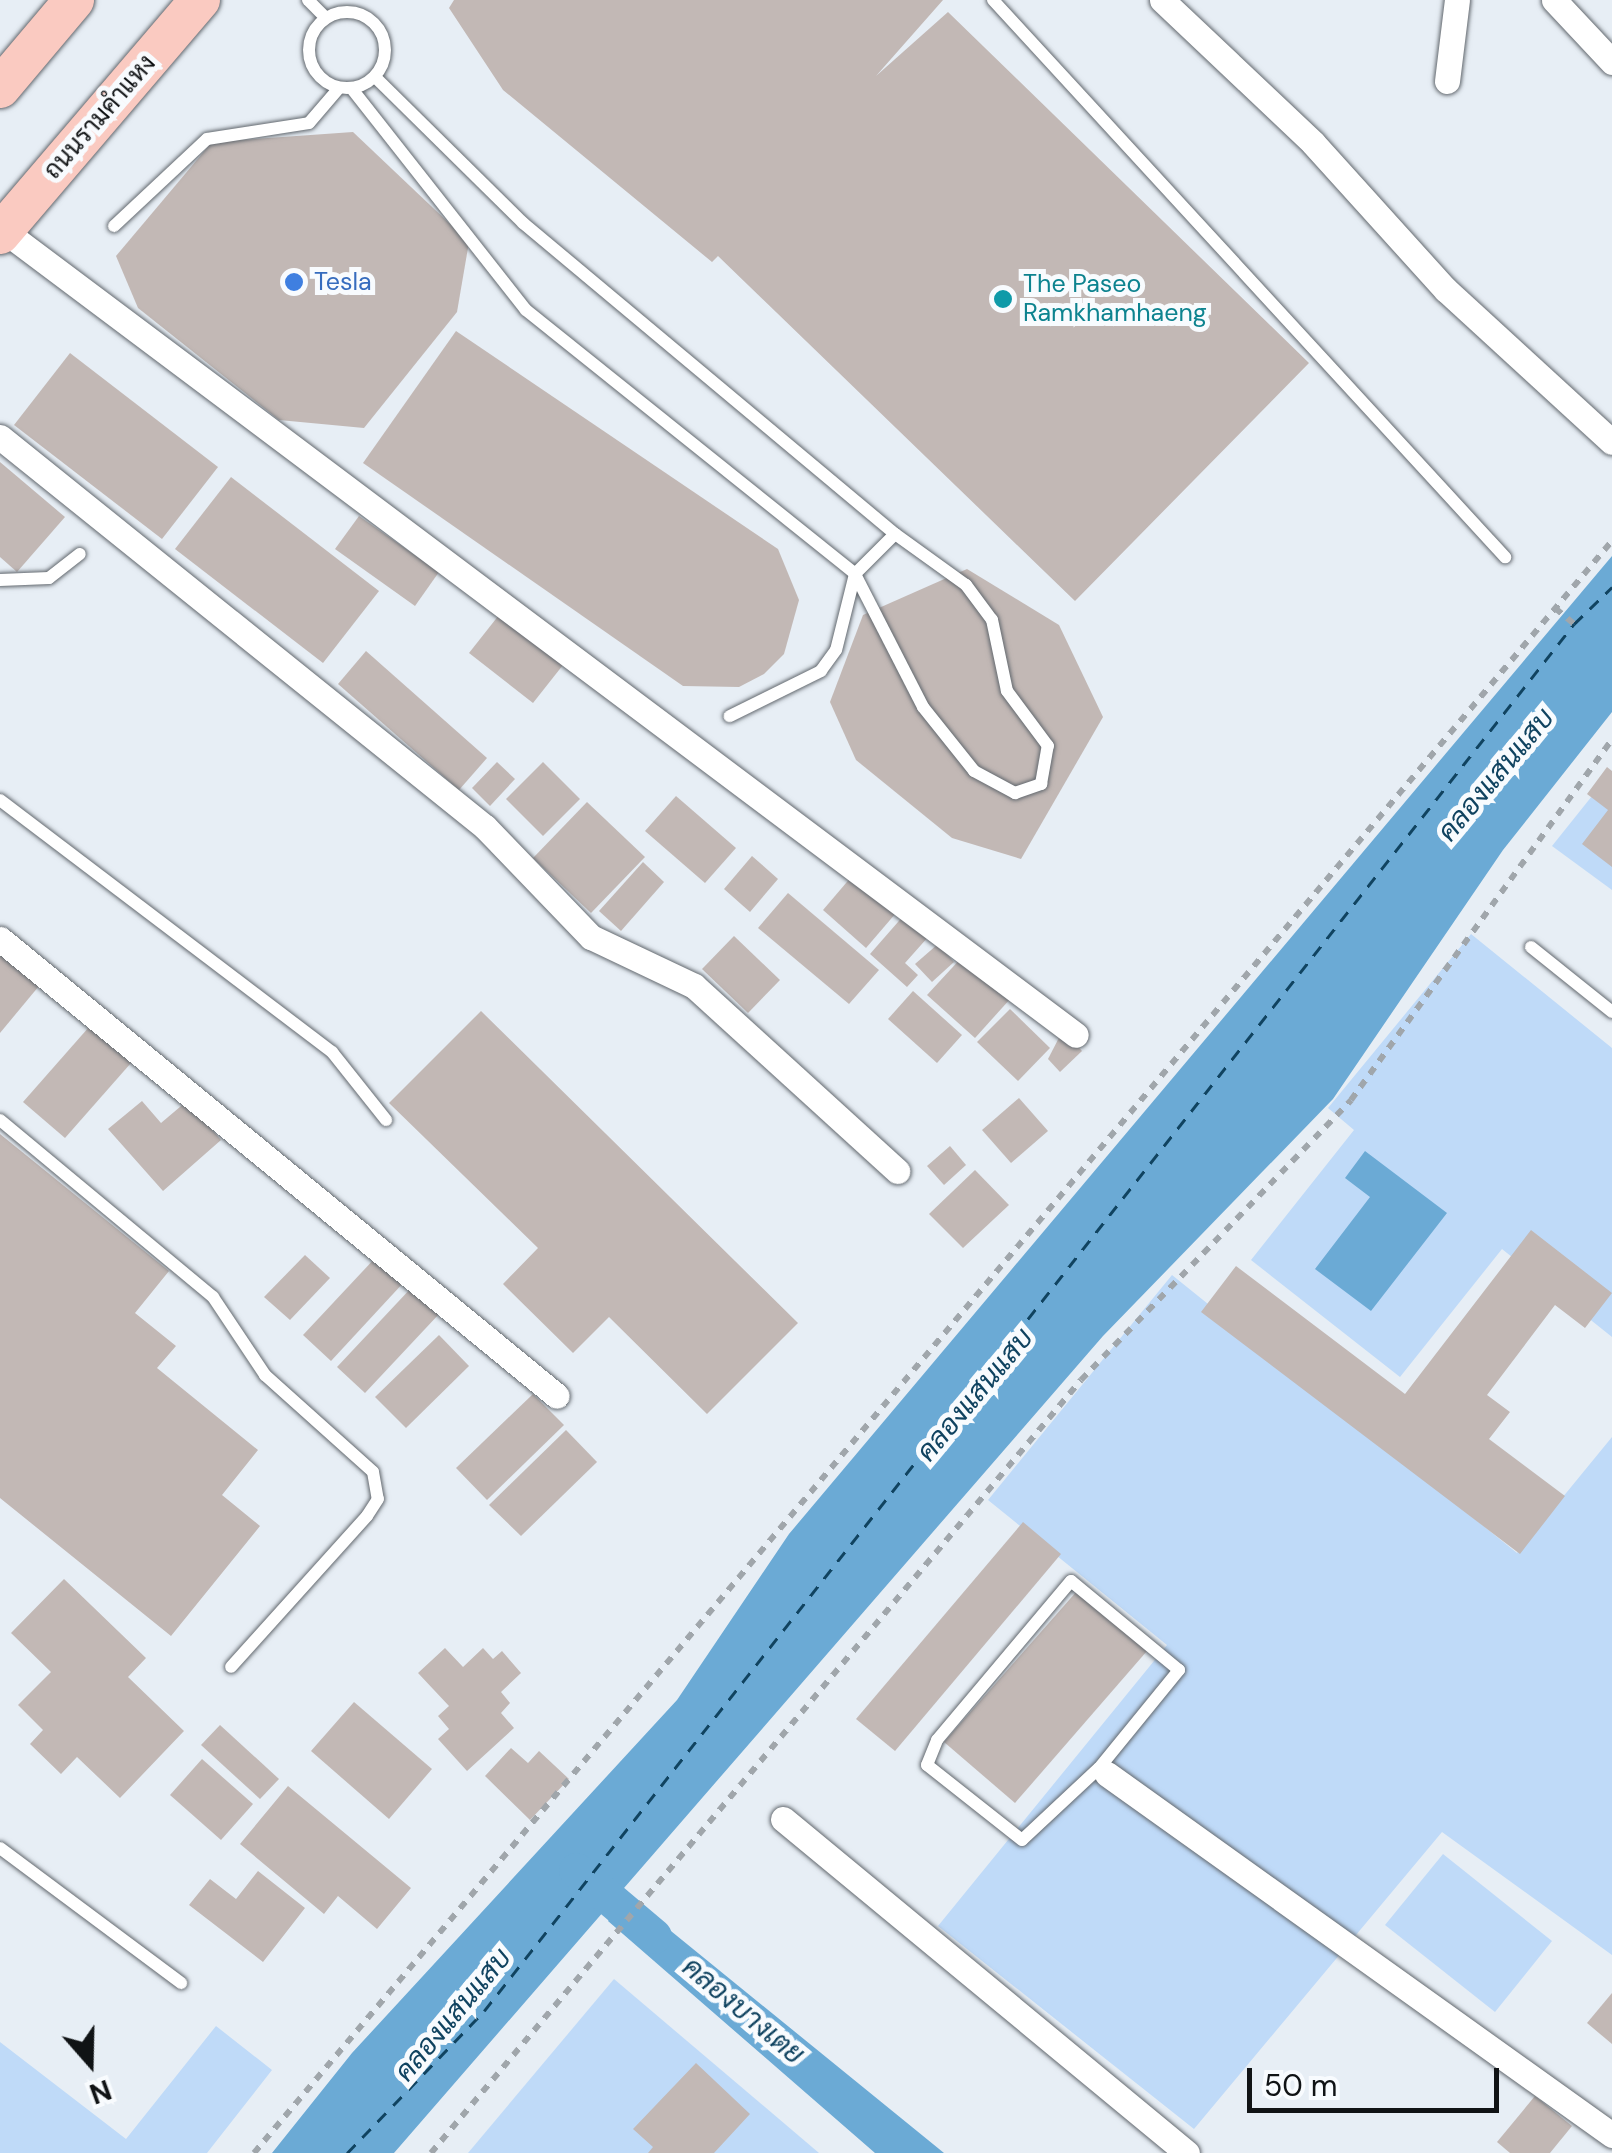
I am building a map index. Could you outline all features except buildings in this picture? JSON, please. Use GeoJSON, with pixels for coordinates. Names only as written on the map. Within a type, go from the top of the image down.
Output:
{"type":"FeatureCollection","features":[{"type":"Feature","properties":{"kind":"main road"},"geometry":{"type":"LineString","coordinates":[[0,88],[74,0]]}},
{"type":"Feature","properties":{"kind":"main road","name":"ถนนรามคำแหง"},"geometry":{"type":"LineString","coordinates":[[1,230],[200,0]]}},
{"type":"Feature","properties":{"kind":"street"},"geometry":{"type":"LineString","coordinates":[[1162,0],[1313,143],[1435,280],[1612,442]]}},
{"type":"Feature","properties":{"kind":"street"},"geometry":{"type":"LineString","coordinates":[[1447,80],[1457,0]]}},
{"type":"Feature","properties":{"kind":"street"},"geometry":{"type":"LineString","coordinates":[[1554,0],[1612,62]]}},
{"type":"Feature","properties":{"kind":"street"},"geometry":{"type":"LineString","coordinates":[[1,230],[1076,1035]]}},
{"type":"Feature","properties":{"kind":"street"},"geometry":{"type":"LineString","coordinates":[[0,437],[484,827],[592,937],[694,986],[897,1171]]}},
{"type":"Feature","properties":{"kind":"street"},"geometry":{"type":"LineString","coordinates":[[0,939],[557,1396]]}},
{"type":"Feature","properties":{"kind":"street"},"geometry":{"type":"LineString","coordinates":[[1103,1771],[1612,2135]]}},
{"type":"Feature","properties":{"kind":"street"},"geometry":{"type":"LineString","coordinates":[[783,1818],[1188,2153]]}},
{"type":"Feature","properties":{"kind":"lane"},"geometry":{"type":"LineString","coordinates":[[308,0],[326,18]]}},
{"type":"Feature","properties":{"kind":"lane"},"geometry":{"type":"LineString","coordinates":[[373,0],[362,15],[326,18],[310,37],[310,63],[346,88],[526,310],[855,574],[923,707],[974,771],[1015,793],[1040,784],[1048,746],[1008,692],[992,620],[966,585],[895,534],[523,223],[376,76]]}},
{"type":"Feature","properties":{"kind":"lane"},"geometry":{"type":"LineString","coordinates":[[993,0],[1505,558]]}},
{"type":"Feature","properties":{"kind":"lane"},"geometry":{"type":"LineString","coordinates":[[362,15],[385,42],[376,76]]}},
{"type":"Feature","properties":{"kind":"lane"},"geometry":{"type":"LineString","coordinates":[[114,226],[207,139],[308,123],[346,88],[376,76]]}},
{"type":"Feature","properties":{"kind":"lane"},"geometry":{"type":"LineString","coordinates":[[730,716],[822,671],[855,574],[895,534]]}},
{"type":"Feature","properties":{"kind":"lane"},"geometry":{"type":"LineString","coordinates":[[0,580],[48,578],[80,554]]}},
{"type":"Feature","properties":{"kind":"lane"},"geometry":{"type":"LineString","coordinates":[[0,800],[332,1052],[386,1120]]}},
{"type":"Feature","properties":{"kind":"lane"},"geometry":{"type":"LineString","coordinates":[[1531,947],[1612,1012]]}},
{"type":"Feature","properties":{"kind":"lane"},"geometry":{"type":"LineString","coordinates":[[0,1120],[212,1297],[265,1374],[372,1472],[378,1499],[367,1516],[232,1667]]}},
{"type":"Feature","properties":{"kind":"lane"},"geometry":{"type":"LineString","coordinates":[[1071,1581],[1178,1670],[1103,1771],[1022,1840],[927,1765],[937,1740],[1071,1581]]}},
{"type":"Feature","properties":{"kind":"lane"},"geometry":{"type":"LineString","coordinates":[[0,1848],[181,1983]]}},
{"type":"Feature","properties":{"kind":"path"},"geometry":{"type":"LineString","coordinates":[[254,2153],[1612,541]]}},
{"type":"Feature","properties":{"kind":"path"},"geometry":{"type":"LineString","coordinates":[[1555,608],[1574,624]]}},
{"type":"Feature","properties":{"kind":"path"},"geometry":{"type":"LineString","coordinates":[[430,2153],[1081,1380],[1351,1100],[1612,740]]}},
{"type":"Feature","properties":{"kind":"shaded area"},"geometry":{"type":"Polygon","coordinates":[[[1612,771],[1612,890],[1552,846],[1612,771]]]}},
{"type":"Feature","properties":{"kind":"shaded area"},"geometry":{"type":"Polygon","coordinates":[[[1471,934],[1612,1048],[1612,1337],[1502,1249],[1400,1377],[1251,1260],[1354,1130],[1328,1108],[1471,934]]]}},
{"type":"Feature","properties":{"kind":"shaded area"},"geometry":{"type":"Polygon","coordinates":[[[1172,1275],[1517,1553],[1612,1437],[1612,1955],[1442,1832],[1194,2129],[938,1926],[1167,1645],[988,1500],[1172,1275]]]}},
{"type":"Feature","properties":{"kind":"shaded area"},"geometry":{"type":"Polygon","coordinates":[[[1443,1854],[1552,1941],[1495,2012],[1385,1925],[1443,1854]]]}},
{"type":"Feature","properties":{"kind":"shaded area"},"geometry":{"type":"Polygon","coordinates":[[[614,1979],[819,2153],[468,2153],[614,1979]]]}},
{"type":"Feature","properties":{"kind":"shaded area"},"geometry":{"type":"Polygon","coordinates":[[[216,2026],[272,2070],[207,2153],[0,2153],[0,2042],[126,2139],[216,2026]]]}},
{"type":"Feature","properties":{"kind":"water","name":"คลองแสนแสบ"},"geometry":{"type":"Polygon","coordinates":[[[1612,556],[1612,712],[1503,850],[1333,1099],[1103,1336],[394,2153],[272,2153],[352,2053],[677,1700],[789,1534],[1612,556]]]}},
{"type":"Feature","properties":{"kind":"water"},"geometry":{"type":"Polygon","coordinates":[[[1365,1151],[1447,1213],[1371,1311],[1315,1269],[1370,1197],[1345,1178],[1365,1151]]]}},
{"type":"Feature","properties":{"kind":"water"},"geometry":{"type":"Polygon","coordinates":[[[629,1896],[944,2153],[875,2153],[608,1921],[629,1896]]]}},
{"type":"Feature","properties":{"kind":"waterway","name":"คลองบางเตย"},"geometry":{"type":"LineString","coordinates":[[576,1870],[654,1936]]}},
{"type":"Feature","properties":{"kind":"ferry route"},"geometry":{"type":"LineString","coordinates":[[347,2153],[484,2011],[1574,624],[1612,587]]}},
{"type":"Feature","properties":{"kind":"place","name":"Tesla"},"geometry":{"type":"Point","coordinates":[294,282]}},
{"type":"Feature","properties":{"kind":"place","name":"The Paseo Ramkhamhaeng"},"geometry":{"type":"Point","coordinates":[1003,299]}}]}
